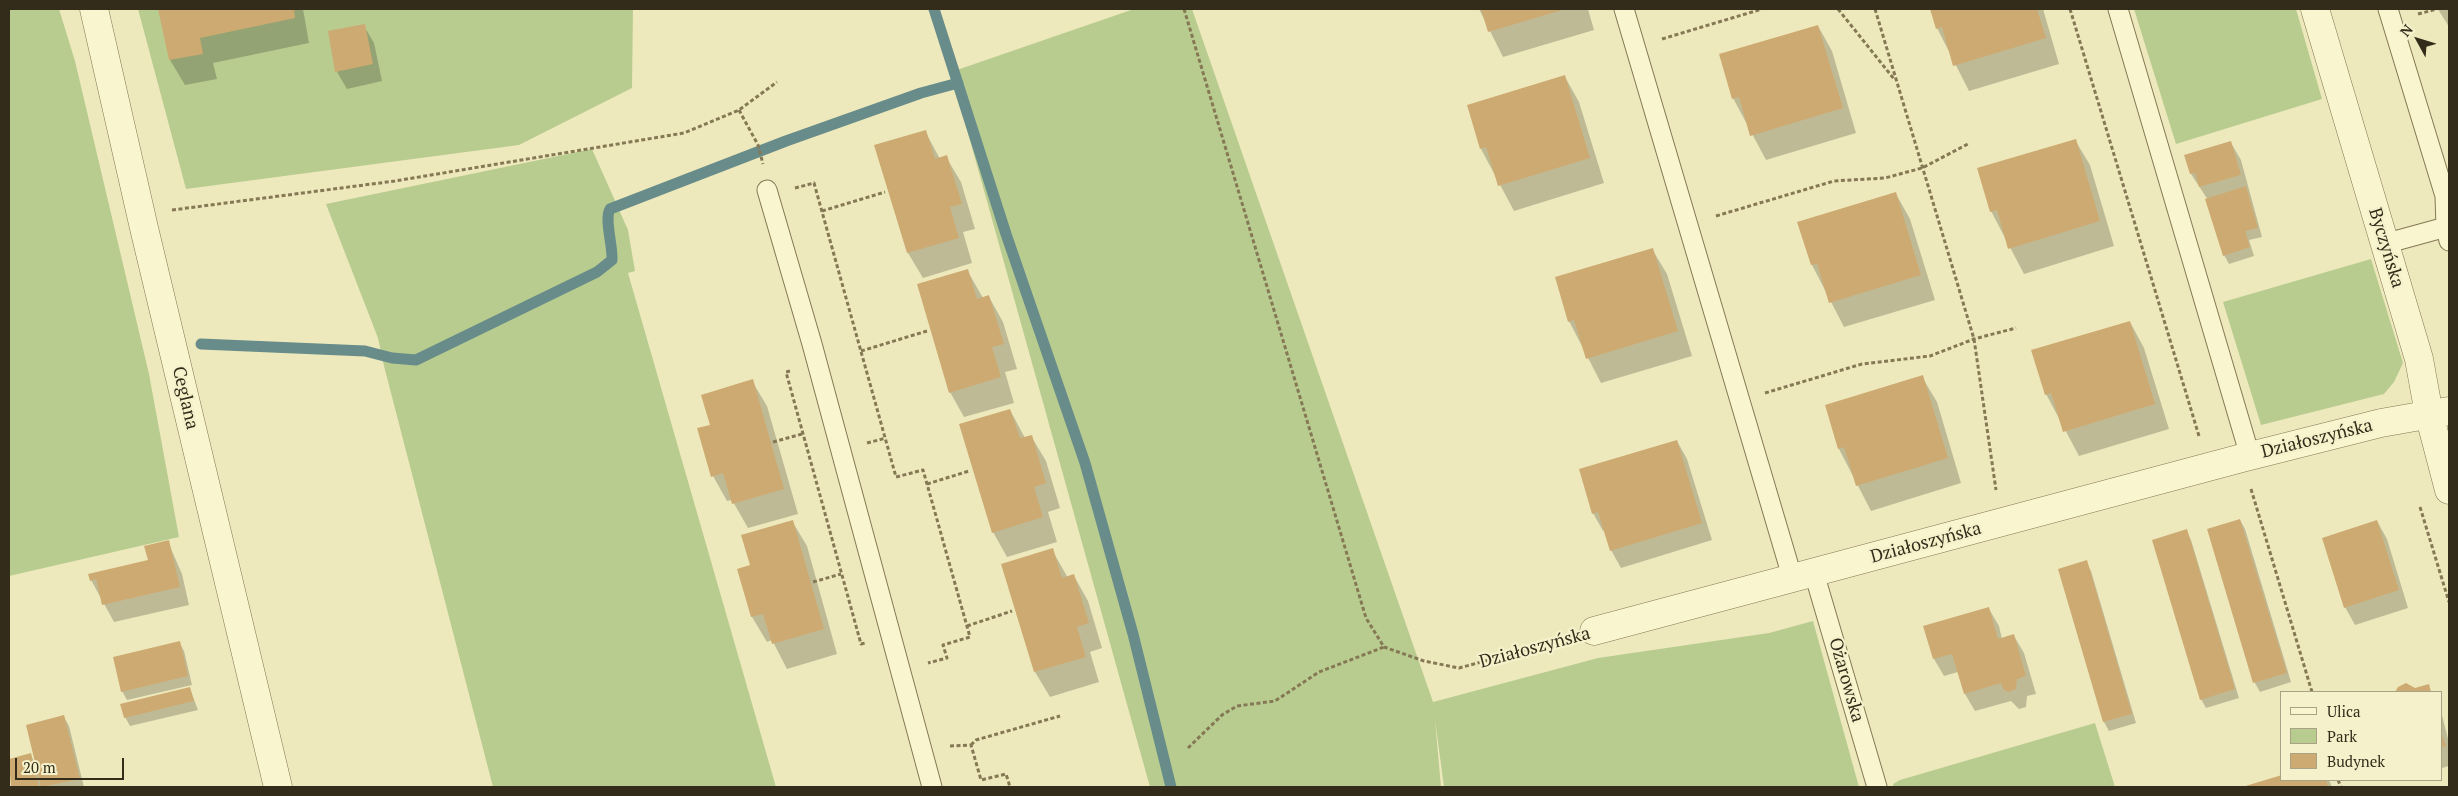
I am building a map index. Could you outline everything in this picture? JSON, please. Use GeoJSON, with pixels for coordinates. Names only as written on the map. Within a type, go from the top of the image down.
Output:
{"type":"FeatureCollection","features":[{"type":"Feature","properties":{"kind":"street","name":"Ceglana"},"geometry":{"type":"LineString","coordinates":[[94,9],[278,787]]}},
{"type":"Feature","properties":{"kind":"street","name":"Byczyńska"},"geometry":{"type":"LineString","coordinates":[[2315,9],[2419,359],[2439,412],[2449,490]]}},
{"type":"Feature","properties":{"kind":"street","name":"Działoszyńska"},"geometry":{"type":"LineString","coordinates":[[1594,631],[2246,457],[2381,423],[2439,412]]}},
{"type":"Feature","properties":{"kind":"lane","name":"Ożarowska"},"geometry":{"type":"LineString","coordinates":[[1624,9],[1741,401],[1877,787]]}},
{"type":"Feature","properties":{"kind":"lane"},"geometry":{"type":"LineString","coordinates":[[2118,9],[2246,457]]}},
{"type":"Feature","properties":{"kind":"lane"},"geometry":{"type":"LineString","coordinates":[[2384,244],[2448,234],[2445,196],[2388,9]]}},
{"type":"Feature","properties":{"kind":"lane"},"geometry":{"type":"LineString","coordinates":[[768,193],[901,669],[932,787]]}},
{"type":"Feature","properties":{"kind":"path"},"geometry":{"type":"LineString","coordinates":[[1184,9],[1366,618],[1384,648],[1319,672],[1275,701],[1237,706],[1222,715],[1188,748]]}},
{"type":"Feature","properties":{"kind":"path"},"geometry":{"type":"LineString","coordinates":[[1636,47],[1762,9]]}},
{"type":"Feature","properties":{"kind":"path"},"geometry":{"type":"LineString","coordinates":[[1838,9],[1896,81]]}},
{"type":"Feature","properties":{"kind":"path"},"geometry":{"type":"LineString","coordinates":[[1875,9],[1974,339],[2000,522]]}},
{"type":"Feature","properties":{"kind":"path"},"geometry":{"type":"LineString","coordinates":[[2070,9],[2199,437]]}},
{"type":"Feature","properties":{"kind":"path"},"geometry":{"type":"LineString","coordinates":[[141,214],[395,181],[684,133],[739,110],[776,82]]}},
{"type":"Feature","properties":{"kind":"path"},"geometry":{"type":"LineString","coordinates":[[739,110],[762,155]]}},
{"type":"Feature","properties":{"kind":"path"},"geometry":{"type":"LineString","coordinates":[[1688,225],[1834,181],[1885,178],[1922,168],[1968,144]]}},
{"type":"Feature","properties":{"kind":"path"},"geometry":{"type":"LineString","coordinates":[[768,193],[814,183],[896,477],[923,470],[967,626],[970,637],[943,645],[947,658],[901,669]]}},
{"type":"Feature","properties":{"kind":"path"},"geometry":{"type":"LineString","coordinates":[[822,211],[885,192]]}},
{"type":"Feature","properties":{"kind":"path"},"geometry":{"type":"LineString","coordinates":[[1741,401],[1862,364],[1930,356],[1974,339],[2016,328]]}},
{"type":"Feature","properties":{"kind":"path"},"geometry":{"type":"LineString","coordinates":[[861,351],[927,332]]}},
{"type":"Feature","properties":{"kind":"path"},"geometry":{"type":"LineString","coordinates":[[773,442],[802,434]]}},
{"type":"Feature","properties":{"kind":"path"},"geometry":{"type":"LineString","coordinates":[[2246,457],[2312,691]]}},
{"type":"Feature","properties":{"kind":"path"},"geometry":{"type":"LineString","coordinates":[[927,484],[969,471]]}},
{"type":"Feature","properties":{"kind":"path"},"geometry":{"type":"LineString","coordinates":[[813,582],[841,574]]}},
{"type":"Feature","properties":{"kind":"path"},"geometry":{"type":"LineString","coordinates":[[967,626],[1012,611]]}},
{"type":"Feature","properties":{"kind":"path","name":"Działoszyńska"},"geometry":{"type":"LineString","coordinates":[[1384,648],[1424,661],[1459,668],[1594,631]]}},
{"type":"Feature","properties":{"kind":"path"},"geometry":{"type":"LineString","coordinates":[[923,752],[940,746],[971,745],[976,740],[1060,716]]}},
{"type":"Feature","properties":{"kind":"path"},"geometry":{"type":"LineString","coordinates":[[971,745],[981,780],[1006,774],[1010,787]]}},
{"type":"Feature","properties":{"kind":"green space"},"geometry":{"type":"Polygon","coordinates":[[[9,9],[59,9],[75,61],[149,374],[179,537],[9,576],[9,9]]]}},
{"type":"Feature","properties":{"kind":"green space"},"geometry":{"type":"Polygon","coordinates":[[[138,9],[633,9],[632,88],[519,145],[186,189],[138,9]]]}},
{"type":"Feature","properties":{"kind":"green space"},"geometry":{"type":"Polygon","coordinates":[[[1134,9],[1192,9],[1433,702],[1598,658],[1769,633],[1813,621],[1859,787],[1444,787],[1435,720],[1441,787],[1150,787],[951,72],[1134,9]]]}},
{"type":"Feature","properties":{"kind":"green space"},"geometry":{"type":"Polygon","coordinates":[[[2134,9],[2296,9],[2322,99],[2176,144],[2134,9]]]}},
{"type":"Feature","properties":{"kind":"green space"},"geometry":{"type":"Polygon","coordinates":[[[592,149],[628,230],[635,271],[628,273],[776,787],[493,787],[378,338],[326,204],[592,149]]]}},
{"type":"Feature","properties":{"kind":"green space"},"geometry":{"type":"Polygon","coordinates":[[[2371,259],[2403,363],[2394,382],[2384,394],[2261,425],[2223,302],[2371,259]]]}},
{"type":"Feature","properties":{"kind":"green space"},"geometry":{"type":"Polygon","coordinates":[[[2095,723],[2115,787],[1894,787],[1893,784],[1900,780],[2095,723]]]}},
{"type":"Feature","properties":{"kind":"building"},"geometry":{"type":"Polygon","coordinates":[[[158,9],[294,9],[295,18],[200,38],[203,54],[169,60],[158,9]]]}},
{"type":"Feature","properties":{"kind":"building"},"geometry":{"type":"Polygon","coordinates":[[[1481,9],[1566,9],[1488,32],[1481,9]]]}},
{"type":"Feature","properties":{"kind":"building"},"geometry":{"type":"Polygon","coordinates":[[[1930,9],[2037,9],[2046,38],[1953,66],[1942,27],[1936,29],[1930,9]]]}},
{"type":"Feature","properties":{"kind":"building"},"geometry":{"type":"Polygon","coordinates":[[[365,24],[373,64],[335,72],[328,31],[365,24]]]}},
{"type":"Feature","properties":{"kind":"building"},"geometry":{"type":"Polygon","coordinates":[[[1818,25],[1843,108],[1750,136],[1739,97],[1732,99],[1719,54],[1818,25]]]}},
{"type":"Feature","properties":{"kind":"building"},"geometry":{"type":"Polygon","coordinates":[[[1565,75],[1590,158],[1498,186],[1486,147],[1480,149],[1467,105],[1565,75]]]}},
{"type":"Feature","properties":{"kind":"building"},"geometry":{"type":"Polygon","coordinates":[[[926,130],[935,159],[947,155],[962,204],[950,207],[959,238],[907,253],[874,145],[926,130]]]}},
{"type":"Feature","properties":{"kind":"building"},"geometry":{"type":"Polygon","coordinates":[[[2076,139],[2100,221],[2008,249],[1997,210],[1990,212],[1977,168],[2076,139]]]}},
{"type":"Feature","properties":{"kind":"building"},"geometry":{"type":"Polygon","coordinates":[[[2231,141],[2241,175],[2199,187],[2195,173],[2190,174],[2184,155],[2231,141]]]}},
{"type":"Feature","properties":{"kind":"building"},"geometry":{"type":"Polygon","coordinates":[[[2246,186],[2258,228],[2245,231],[2250,247],[2223,256],[2205,199],[2246,186]]]}},
{"type":"Feature","properties":{"kind":"building"},"geometry":{"type":"Polygon","coordinates":[[[1896,192],[1921,275],[1829,303],[1817,264],[1811,265],[1797,222],[1896,192]]]}},
{"type":"Feature","properties":{"kind":"building"},"geometry":{"type":"Polygon","coordinates":[[[1653,248],[1678,331],[1586,359],[1574,320],[1568,322],[1555,277],[1653,248]]]}},
{"type":"Feature","properties":{"kind":"building"},"geometry":{"type":"Polygon","coordinates":[[[968,269],[977,299],[989,295],[1004,344],[992,347],[1001,377],[949,393],[917,284],[968,269]]]}},
{"type":"Feature","properties":{"kind":"building"},"geometry":{"type":"Polygon","coordinates":[[[2130,321],[2155,404],[2063,432],[2051,393],[2045,395],[2031,350],[2130,321]]]}},
{"type":"Feature","properties":{"kind":"building"},"geometry":{"type":"Polygon","coordinates":[[[1923,375],[1948,458],[1856,486],[1844,447],[1838,449],[1825,405],[1923,375]]]}},
{"type":"Feature","properties":{"kind":"building"},"geometry":{"type":"Polygon","coordinates":[[[753,379],[784,489],[732,504],[723,473],[711,477],[697,428],[710,425],[701,395],[753,379]]]}},
{"type":"Feature","properties":{"kind":"building"},"geometry":{"type":"Polygon","coordinates":[[[1010,409],[1020,438],[1032,435],[1046,483],[1034,487],[1043,517],[992,533],[959,424],[1010,409]]]}},
{"type":"Feature","properties":{"kind":"building"},"geometry":{"type":"Polygon","coordinates":[[[1677,440],[1702,523],[1610,551],[1598,512],[1592,514],[1579,469],[1677,440]]]}},
{"type":"Feature","properties":{"kind":"building"},"geometry":{"type":"Polygon","coordinates":[[[2240,519],[2287,673],[2253,683],[2207,529],[2240,519]]]}},
{"type":"Feature","properties":{"kind":"building"},"geometry":{"type":"Polygon","coordinates":[[[793,520],[824,629],[772,644],[763,614],[751,617],[737,569],[750,565],[741,535],[793,520]]]}},
{"type":"Feature","properties":{"kind":"building"},"geometry":{"type":"Polygon","coordinates":[[[2377,520],[2399,590],[2344,608],[2322,538],[2377,520]]]}},
{"type":"Feature","properties":{"kind":"building"},"geometry":{"type":"Polygon","coordinates":[[[2187,529],[2235,689],[2200,700],[2152,540],[2187,529]]]}},
{"type":"Feature","properties":{"kind":"building"},"geometry":{"type":"Polygon","coordinates":[[[169,540],[180,587],[102,605],[96,579],[90,581],[88,574],[148,560],[144,546],[169,540]]]}},
{"type":"Feature","properties":{"kind":"building"},"geometry":{"type":"Polygon","coordinates":[[[1053,548],[1062,578],[1074,574],[1089,623],[1077,627],[1086,657],[1034,672],[1001,564],[1053,548]]]}},
{"type":"Feature","properties":{"kind":"building"},"geometry":{"type":"Polygon","coordinates":[[[2087,560],[2132,714],[2103,722],[2058,569],[2087,560]]]}},
{"type":"Feature","properties":{"kind":"building"},"geometry":{"type":"Polygon","coordinates":[[[1989,607],[1998,639],[2014,634],[2026,676],[2017,679],[2016,689],[2008,692],[2003,689],[2001,683],[1964,694],[1952,654],[1933,659],[1923,626],[1989,607]]]}},
{"type":"Feature","properties":{"kind":"building"},"geometry":{"type":"Polygon","coordinates":[[[180,641],[188,676],[121,692],[113,657],[180,641]]]}},
{"type":"Feature","properties":{"kind":"building"},"geometry":{"type":"Polygon","coordinates":[[[2406,683],[2415,688],[2429,684],[2431,691],[2396,691],[2398,687],[2406,683]]]}},
{"type":"Feature","properties":{"kind":"building"},"geometry":{"type":"Polygon","coordinates":[[[190,687],[194,701],[124,718],[120,704],[190,687]]]}},
{"type":"Feature","properties":{"kind":"building"},"geometry":{"type":"Polygon","coordinates":[[[64,715],[80,779],[41,787],[26,725],[64,715]]]}},
{"type":"Feature","properties":{"kind":"building"},"geometry":{"type":"Polygon","coordinates":[[[31,753],[39,787],[11,787],[9,759],[31,753]]]}},
{"type":"Feature","properties":{"kind":"building"},"geometry":{"type":"Polygon","coordinates":[[[2280,776],[2280,781],[2326,781],[2328,787],[2242,787],[2280,776]]]}},
{"type":"Feature","properties":{"kind":"waterway"},"geometry":{"type":"LineString","coordinates":[[934,9],[1006,234],[1085,463],[1133,634],[1171,787]]}},
{"type":"Feature","properties":{"kind":"waterway"},"geometry":{"type":"LineString","coordinates":[[201,344],[365,351],[392,358],[416,360],[597,272],[612,260],[608,226],[608,213],[610,209],[786,141],[921,93],[958,83]]}}]}
